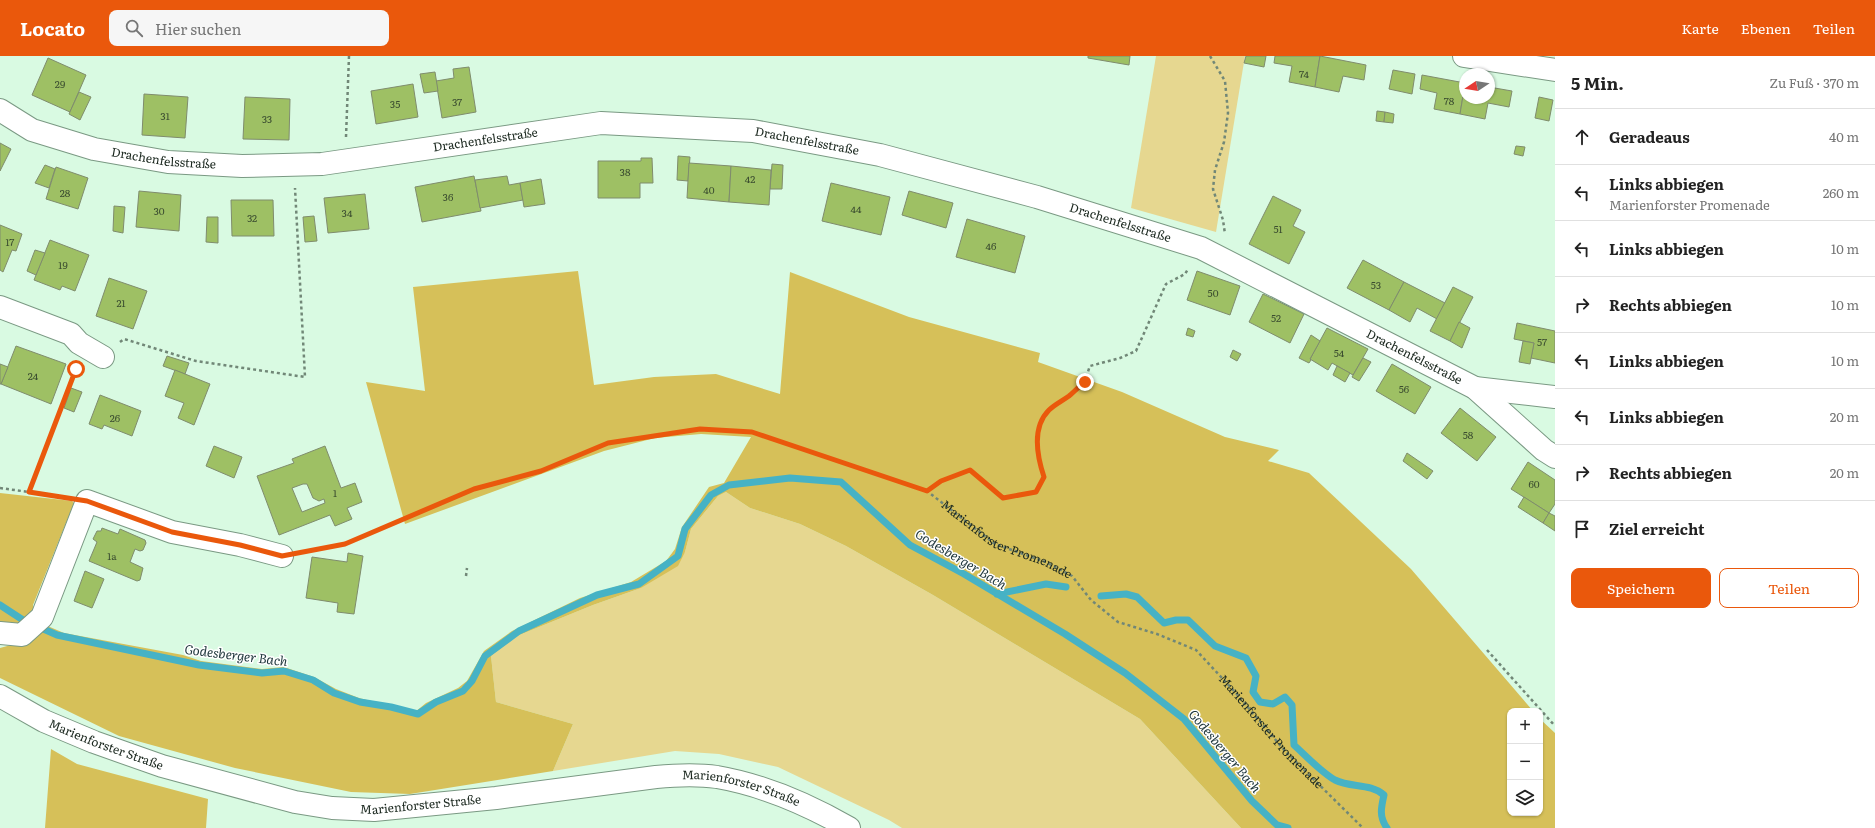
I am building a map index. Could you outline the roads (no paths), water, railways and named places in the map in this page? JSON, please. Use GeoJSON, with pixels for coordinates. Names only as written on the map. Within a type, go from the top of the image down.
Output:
{"type":"FeatureCollection","features":[{"type":"Feature","properties":{"kind":"street"},"geometry":{"type":"LineString","coordinates":[[1464,56],[1555,70]]}},
{"type":"Feature","properties":{"kind":"street","name":"Drachenfelsstraße"},"geometry":{"type":"LineString","coordinates":[[0,110],[32,130],[94,149],[168,162],[242,166],[322,164],[402,154],[601,123],[753,131],[895,159],[1037,198],[1201,248],[1475,388],[1544,450],[1555,457]]}},
{"type":"Feature","properties":{"kind":"street"},"geometry":{"type":"LineString","coordinates":[[0,307],[71,334],[79,343],[103,357]]}},
{"type":"Feature","properties":{"kind":"street"},"geometry":{"type":"LineString","coordinates":[[1475,388],[1555,397]]}},
{"type":"Feature","properties":{"kind":"street"},"geometry":{"type":"LineString","coordinates":[[0,633],[22,635],[42,617],[87,501],[172,532],[240,545],[282,556]]}},
{"type":"Feature","properties":{"kind":"street","name":"Marienforster Straße"},"geometry":{"type":"LineString","coordinates":[[0,696],[44,721],[162,766],[295,802],[332,808],[374,810],[496,798],[656,777],[682,775],[716,777],[744,783],[774,793],[849,828]]}},
{"type":"Feature","properties":{"kind":"waterway","name":"Godesberger Bach"},"geometry":{"type":"LineString","coordinates":[[0,605],[23,620],[57,635],[199,665],[262,673],[284,671],[313,680],[334,693],[360,702],[391,707],[418,714],[436,702],[463,691],[472,681],[485,656],[519,631],[597,595],[639,584],[678,556],[685,529],[711,495],[729,485],[790,478],[841,482],[910,545],[964,574],[1065,634],[1125,673],[1184,719],[1252,801],[1277,825],[1288,828]]}},
{"type":"Feature","properties":{"kind":"waterway"},"geometry":{"type":"LineString","coordinates":[[997,594],[1046,584],[1066,587]]}},
{"type":"Feature","properties":{"kind":"waterway"},"geometry":{"type":"LineString","coordinates":[[1101,596],[1126,594],[1137,597],[1164,623],[1176,620],[1188,620],[1215,646],[1246,658],[1256,676],[1253,692],[1260,702],[1273,704],[1285,697],[1292,705],[1294,745],[1319,768],[1335,780],[1347,784],[1367,787],[1379,791],[1384,795],[1381,812],[1384,824],[1387,828]]}}]}
